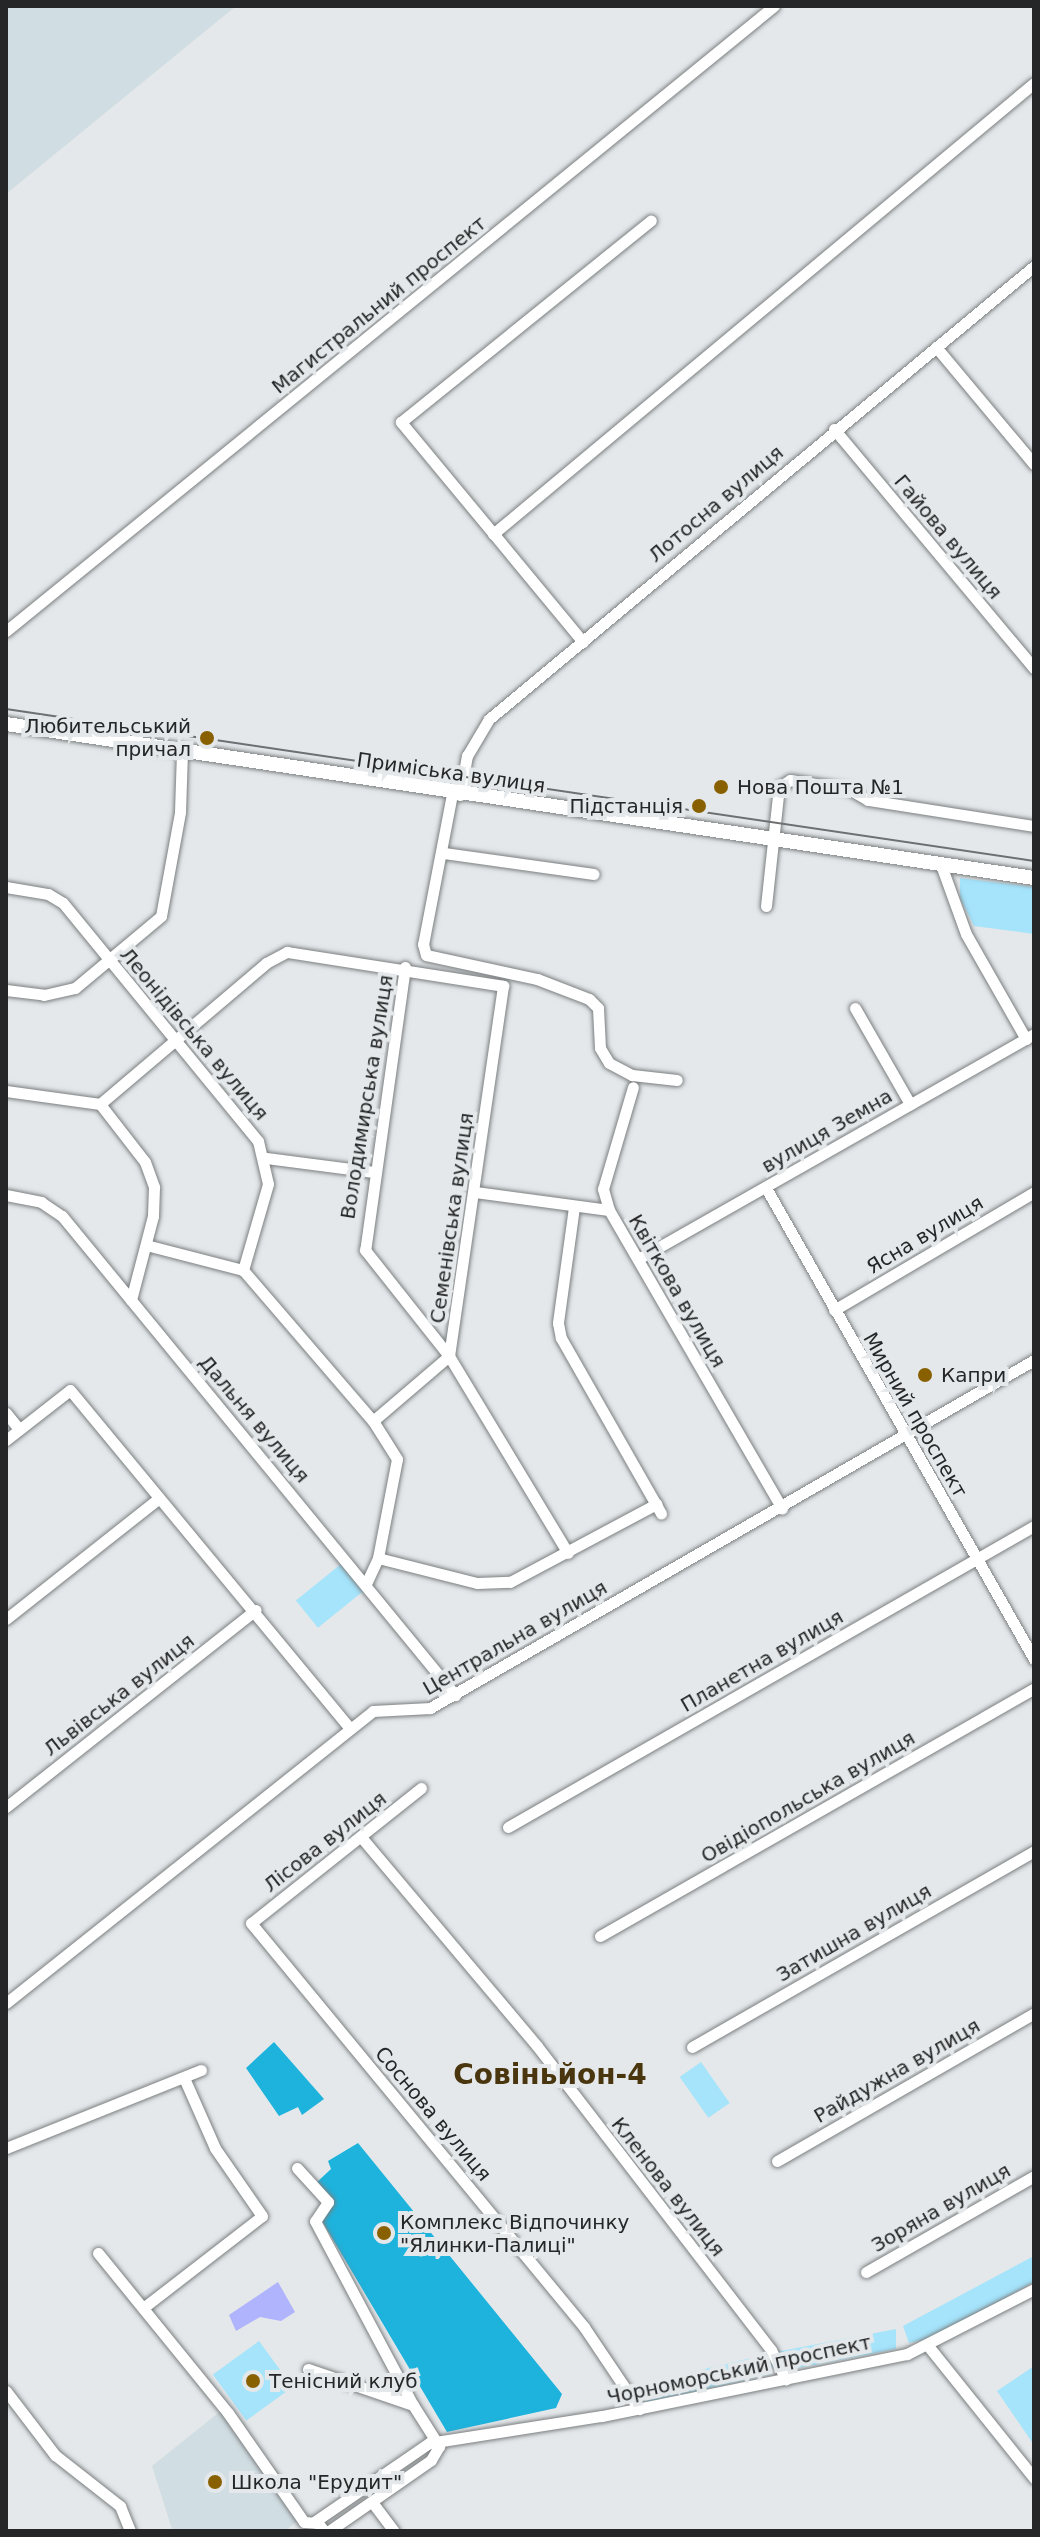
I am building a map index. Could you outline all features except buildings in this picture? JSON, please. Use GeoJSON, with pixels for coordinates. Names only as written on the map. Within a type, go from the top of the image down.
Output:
{"type":"FeatureCollection","features":[{"type":"Feature","properties":{"kind":"street","name":"Магистральний проспект"},"geometry":{"type":"LineString","coordinates":[[6,631],[774,6]]}},
{"type":"Feature","properties":{"kind":"street"},"geometry":{"type":"LineString","coordinates":[[493,534],[1034,83]]}},
{"type":"Feature","properties":{"kind":"street"},"geometry":{"type":"LineString","coordinates":[[583,642],[401,422],[651,220]]}},
{"type":"Feature","properties":{"kind":"street","name":"Лотосна вулиця"},"geometry":{"type":"LineString","coordinates":[[677,1080],[632,1075],[609,1063],[600,1048],[598,1008],[589,999],[537,979],[426,955],[423,944],[467,756],[489,719],[834,429],[1034,266]]}},
{"type":"Feature","properties":{"kind":"street"},"geometry":{"type":"LineString","coordinates":[[936,347],[1034,464]]}},
{"type":"Feature","properties":{"kind":"street","name":"Гайова вулиця"},"geometry":{"type":"LineString","coordinates":[[834,429],[1034,668]]}},
{"type":"Feature","properties":{"kind":"street","name":"Приміська вулиця"},"geometry":{"type":"LineString","coordinates":[[6,724],[456,795],[773,838],[1034,878]]}},
{"type":"Feature","properties":{"kind":"street"},"geometry":{"type":"LineString","coordinates":[[6,990],[65,993],[110,961],[165,908],[180,812],[182,753]]}},
{"type":"Feature","properties":{"kind":"street"},"geometry":{"type":"LineString","coordinates":[[766,906],[779,787],[790,780],[849,789],[868,800],[1034,826]]}},
{"type":"Feature","properties":{"kind":"street"},"geometry":{"type":"LineString","coordinates":[[444,853],[594,874]]}},
{"type":"Feature","properties":{"kind":"street"},"geometry":{"type":"LineString","coordinates":[[941,865],[966,934],[1030,1037]]}},
{"type":"Feature","properties":{"kind":"street","name":"Леонідівська вулиця"},"geometry":{"type":"LineString","coordinates":[[6,887],[56,897],[250,1127],[266,1158]]}},
{"type":"Feature","properties":{"kind":"street"},"geometry":{"type":"LineString","coordinates":[[100,1104],[281,953],[405,967]]}},
{"type":"Feature","properties":{"kind":"street","name":"Семенівська вулиця"},"geometry":{"type":"LineString","coordinates":[[405,967],[503,986],[449,1356]]}},
{"type":"Feature","properties":{"kind":"street","name":"Володимирська вулиця"},"geometry":{"type":"LineString","coordinates":[[405,967],[364,1242],[368,1258],[449,1356],[568,1553]]}},
{"type":"Feature","properties":{"kind":"street"},"geometry":{"type":"LineString","coordinates":[[855,1008],[910,1104]]}},
{"type":"Feature","properties":{"kind":"street","name":"вулиця Земна"},"geometry":{"type":"LineString","coordinates":[[638,1259],[1030,1037]]}},
{"type":"Feature","properties":{"kind":"street"},"geometry":{"type":"LineString","coordinates":[[609,1210],[603,1189],[633,1087]]}},
{"type":"Feature","properties":{"kind":"street"},"geometry":{"type":"LineString","coordinates":[[6,1091],[100,1104],[152,1175],[154,1202],[131,1300]]}},
{"type":"Feature","properties":{"kind":"street"},"geometry":{"type":"LineString","coordinates":[[243,1270],[268,1184],[266,1158],[374,1172]]}},
{"type":"Feature","properties":{"kind":"street","name":"Мирний проспект"},"geometry":{"type":"LineString","coordinates":[[766,1188],[1034,1659]]}},
{"type":"Feature","properties":{"kind":"street","name":"Квіткова вулиця"},"geometry":{"type":"LineString","coordinates":[[475,1192],[609,1210],[782,1508]]}},
{"type":"Feature","properties":{"kind":"street","name":"Ясна вулиця"},"geometry":{"type":"LineString","coordinates":[[834,1310],[1034,1192]]}},
{"type":"Feature","properties":{"kind":"street","name":"Дальня вулиця"},"geometry":{"type":"LineString","coordinates":[[6,1195],[51,1207],[367,1582],[455,1695]]}},
{"type":"Feature","properties":{"kind":"street"},"geometry":{"type":"LineString","coordinates":[[378,1558],[495,1584],[524,1577],[658,1508],[561,1338],[558,1323],[574,1207]]}},
{"type":"Feature","properties":{"kind":"street"},"geometry":{"type":"LineString","coordinates":[[146,1245],[243,1270],[373,1421],[393,1450],[398,1469],[378,1558],[367,1582]]}},
{"type":"Feature","properties":{"kind":"street"},"geometry":{"type":"LineString","coordinates":[[373,1421],[449,1356]]}},
{"type":"Feature","properties":{"kind":"street","name":"Центральна вулиця"},"geometry":{"type":"LineString","coordinates":[[6,2003],[377,1708],[420,1712],[455,1695],[1034,1360]]}},
{"type":"Feature","properties":{"kind":"street"},"geometry":{"type":"LineString","coordinates":[[6,1440],[70,1390],[350,1728]]}},
{"type":"Feature","properties":{"kind":"street"},"geometry":{"type":"LineString","coordinates":[[6,1413],[19,1429]]}},
{"type":"Feature","properties":{"kind":"street"},"geometry":{"type":"LineString","coordinates":[[6,1619],[159,1498]]}},
{"type":"Feature","properties":{"kind":"street","name":"Планетна вулиця"},"geometry":{"type":"LineString","coordinates":[[508,1827],[1034,1526]]}},
{"type":"Feature","properties":{"kind":"street","name":"Львівська вулиця"},"geometry":{"type":"LineString","coordinates":[[6,1807],[255,1610]]}},
{"type":"Feature","properties":{"kind":"street","name":"Овідіопольська вулиця"},"geometry":{"type":"LineString","coordinates":[[600,1936],[1034,1688]]}},
{"type":"Feature","properties":{"kind":"street","name":"Лісова вулиця"},"geometry":{"type":"LineString","coordinates":[[251,1923],[421,1788]]}},
{"type":"Feature","properties":{"kind":"street","name":"Кленова вулиця"},"geometry":{"type":"LineString","coordinates":[[361,1837],[537,2046],[771,2350],[786,2379]]}},
{"type":"Feature","properties":{"kind":"street","name":"Затишна вулиця"},"geometry":{"type":"LineString","coordinates":[[692,2047],[1034,1851]]}},
{"type":"Feature","properties":{"kind":"street","name":"Соснова вулиця"},"geometry":{"type":"LineString","coordinates":[[251,1923],[584,2327],[639,2409]]}},
{"type":"Feature","properties":{"kind":"street","name":"Райдужна вулиця"},"geometry":{"type":"LineString","coordinates":[[777,2161],[1034,2013]]}},
{"type":"Feature","properties":{"kind":"street"},"geometry":{"type":"LineString","coordinates":[[6,2148],[201,2070]]}},
{"type":"Feature","properties":{"kind":"street"},"geometry":{"type":"LineString","coordinates":[[143,2308],[262,2216],[215,2148],[184,2078]]}},
{"type":"Feature","properties":{"kind":"street"},"geometry":{"type":"LineString","coordinates":[[98,2253],[228,2413],[310,2528],[372,2502],[436,2456],[439,2446],[413,2405],[315,2221],[328,2202],[297,2168]]}},
{"type":"Feature","properties":{"kind":"street","name":"Зоряна вулиця"},"geometry":{"type":"LineString","coordinates":[[866,2272],[1034,2176]]}},
{"type":"Feature","properties":{"kind":"street","name":"Чорноморський проспект"},"geometry":{"type":"LineString","coordinates":[[310,2528],[429,2443],[439,2446],[639,2409],[929,2347],[1034,2289]]}},
{"type":"Feature","properties":{"kind":"street"},"geometry":{"type":"LineString","coordinates":[[929,2347],[1034,2478]]}},
{"type":"Feature","properties":{"kind":"street"},"geometry":{"type":"LineString","coordinates":[[308,2369],[413,2405]]}},
{"type":"Feature","properties":{"kind":"street"},"geometry":{"type":"LineString","coordinates":[[6,2391],[55,2455],[120,2506],[130,2531]]}},
{"type":"Feature","properties":{"kind":"street"},"geometry":{"type":"LineString","coordinates":[[372,2502],[394,2531]]}},
{"type":"Feature","properties":{"kind":"shaded area"},"geometry":{"type":"Polygon","coordinates":[[[6,6],[236,6],[6,194],[6,6]]]}},
{"type":"Feature","properties":{"kind":"shaded area"},"geometry":{"type":"Polygon","coordinates":[[[960,878],[1034,887],[1034,934],[974,926],[960,898],[960,878]]]}},
{"type":"Feature","properties":{"kind":"shaded area"},"geometry":{"type":"Polygon","coordinates":[[[341,1564],[363,1591],[318,1628],[296,1601],[341,1564]]]}},
{"type":"Feature","properties":{"kind":"shaded area"},"geometry":{"type":"Polygon","coordinates":[[[274,2042],[324,2099],[302,2115],[298,2107],[279,2116],[246,2068],[274,2042]]]}},
{"type":"Feature","properties":{"kind":"shaded area"},"geometry":{"type":"Polygon","coordinates":[[[701,2062],[730,2103],[708,2118],[680,2077],[701,2062]]]}},
{"type":"Feature","properties":{"kind":"shaded area"},"geometry":{"type":"Polygon","coordinates":[[[358,2143],[562,2394],[556,2408],[447,2432],[322,2221],[333,2200],[316,2183],[331,2169],[328,2161],[358,2143]]]}},
{"type":"Feature","properties":{"kind":"shaded area"},"geometry":{"type":"Polygon","coordinates":[[[1034,2256],[1034,2282],[932,2338],[909,2343],[903,2326],[1034,2256]]]}},
{"type":"Feature","properties":{"kind":"shaded area"},"geometry":{"type":"Polygon","coordinates":[[[278,2282],[295,2312],[281,2321],[260,2317],[236,2331],[229,2315],[278,2282]]]}},
{"type":"Feature","properties":{"kind":"shaded area"},"geometry":{"type":"Polygon","coordinates":[[[896,2329],[896,2349],[793,2369],[776,2352],[896,2329]]]}},
{"type":"Feature","properties":{"kind":"shaded area","name":"Тенісний клуб"},"geometry":{"type":"Polygon","coordinates":[[[259,2341],[293,2387],[246,2421],[213,2375],[259,2341]]]}},
{"type":"Feature","properties":{"kind":"shaded area"},"geometry":{"type":"Polygon","coordinates":[[[756,2357],[759,2366],[772,2363],[772,2374],[647,2402],[632,2386],[756,2357]]]}},
{"type":"Feature","properties":{"kind":"shaded area"},"geometry":{"type":"Polygon","coordinates":[[[1034,2366],[1034,2445],[997,2391],[1034,2366]]]}},
{"type":"Feature","properties":{"kind":"shaded area","name":"Школа \"Ерудит\""},"geometry":{"type":"Polygon","coordinates":[[[222,2410],[300,2519],[285,2531],[174,2531],[171,2526],[152,2466],[222,2410]]]}},
{"type":"Feature","properties":{"kind":"tram line"},"geometry":{"type":"LineString","coordinates":[[6,709],[1034,861]]}},
{"type":"Feature","properties":{"kind":"place","name":"Любительський причал"},"geometry":{"type":"Point","coordinates":[207,738]}},
{"type":"Feature","properties":{"kind":"place","name":"Нова Пошта №1"},"geometry":{"type":"Point","coordinates":[721,787]}},
{"type":"Feature","properties":{"kind":"place","name":"Підстанція"},"geometry":{"type":"Point","coordinates":[699,806]}},
{"type":"Feature","properties":{"kind":"place","name":"Капри"},"geometry":{"type":"Point","coordinates":[925,1375]}},
{"type":"Feature","properties":{"kind":"place","name":"Комплекс Відпочинку \"Ялинки-Палиці\""},"geometry":{"type":"Point","coordinates":[384,2233]}},
{"type":"Feature","properties":{"kind":"place","name":"Тенісний клуб"},"geometry":{"type":"Point","coordinates":[253,2381]}},
{"type":"Feature","properties":{"kind":"place","name":"Школа \"Ерудит\""},"geometry":{"type":"Point","coordinates":[215,2482]}},
{"type":"Feature","properties":{"kind":"district","name":"Совіньйон-4"},"geometry":{"type":"Point","coordinates":[550,2075]}}]}
